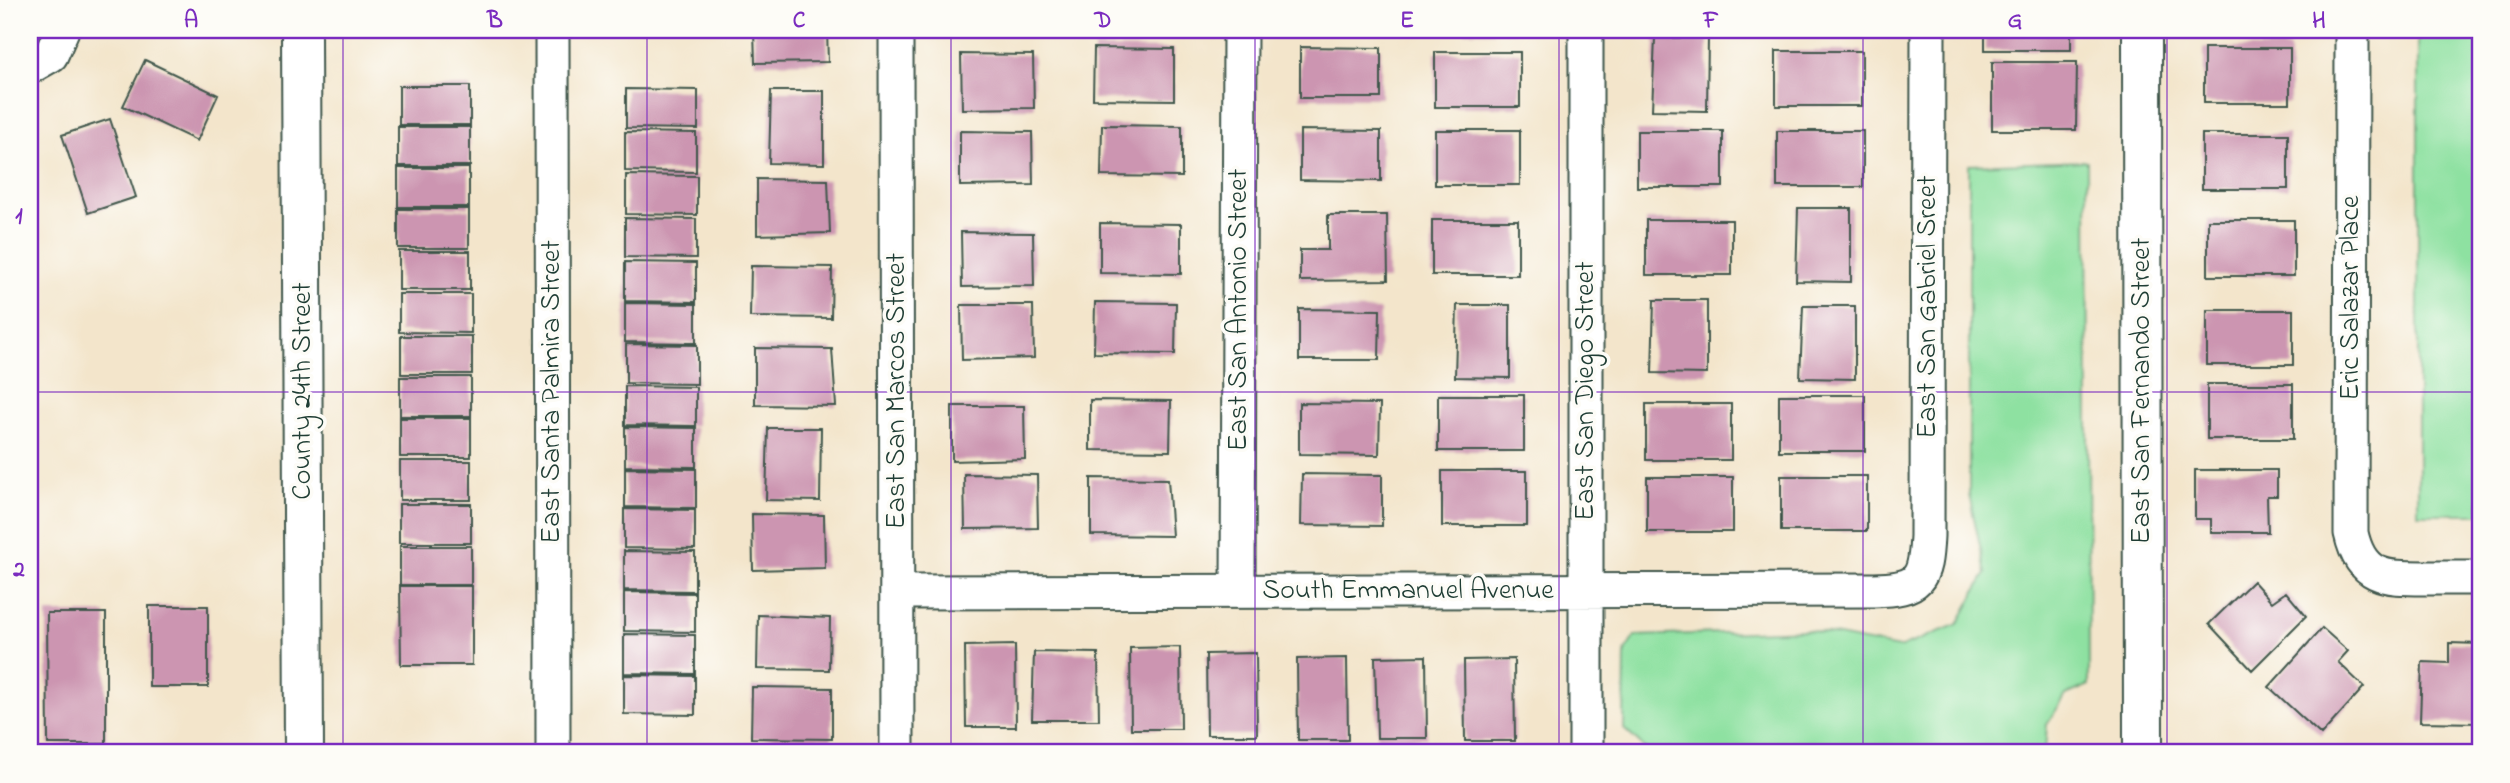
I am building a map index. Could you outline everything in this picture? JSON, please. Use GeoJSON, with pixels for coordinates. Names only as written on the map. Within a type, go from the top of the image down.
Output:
{"type":"FeatureCollection","features":[{"type":"Feature","properties":{"kind":"street","name":"County 24th Street"},"geometry":{"type":"LineString","coordinates":[[301,30],[304,753]]}},
{"type":"Feature","properties":{"kind":"street","name":"East Santa Palmira Street"},"geometry":{"type":"LineString","coordinates":[[552,30],[553,753]]}},
{"type":"Feature","properties":{"kind":"street","name":"East San Marcos Street"},"geometry":{"type":"LineString","coordinates":[[896,30],[897,753]]}},
{"type":"Feature","properties":{"kind":"street","name":"East San Antonio Street"},"geometry":{"type":"LineString","coordinates":[[1238,591],[1240,30]]}},
{"type":"Feature","properties":{"kind":"street","name":"East San Diego Street"},"geometry":{"type":"LineString","coordinates":[[1586,30],[1586,753]]}},
{"type":"Feature","properties":{"kind":"street","name":"East San Gabriel Sreet"},"geometry":{"type":"LineString","coordinates":[[1916,582],[1926,565],[1927,536],[1928,30]]}},
{"type":"Feature","properties":{"kind":"street","name":"East San Fernando Street"},"geometry":{"type":"LineString","coordinates":[[2142,30],[2143,753]]}},
{"type":"Feature","properties":{"kind":"street","name":"Eric Salazar Place"},"geometry":{"type":"LineString","coordinates":[[2352,30],[2351,533],[2354,548],[2373,572],[2388,578],[2480,578]]}},
{"type":"Feature","properties":{"kind":"street","name":"South Emmanuel Avenue"},"geometry":{"type":"LineString","coordinates":[[898,592],[1897,590],[1916,582]]}},
{"type":"Feature","properties":{"kind":"green space"},"geometry":{"type":"Polygon","coordinates":[[[2418,30],[2480,30],[2480,514],[2418,514],[2418,30]]]}},
{"type":"Feature","properties":{"kind":"green space"},"geometry":{"type":"Polygon","coordinates":[[[2087,161],[2089,685],[2066,695],[2047,724],[2045,752],[1650,753],[1624,729],[1625,651],[1635,636],[1808,630],[1899,648],[1958,624],[1986,573],[1969,495],[1969,165],[2087,161]]]}},
{"type":"Feature","properties":{"kind":"building"},"geometry":{"type":"Polygon","coordinates":[[[754,30],[827,30],[828,62],[755,63],[754,30]]]}},
{"type":"Feature","properties":{"kind":"building"},"geometry":{"type":"Polygon","coordinates":[[[966,30],[1018,30],[1018,33],[966,33],[966,30]]]}},
{"type":"Feature","properties":{"kind":"building"},"geometry":{"type":"Polygon","coordinates":[[[1515,30],[1515,32],[1429,32],[1515,30]]]}},
{"type":"Feature","properties":{"kind":"building"},"geometry":{"type":"Polygon","coordinates":[[[1985,30],[2071,30],[2071,50],[1985,50],[1985,30]]]}},
{"type":"Feature","properties":{"kind":"building"},"geometry":{"type":"Polygon","coordinates":[[[1708,37],[1707,111],[1652,110],[1655,38],[1708,37]]]}},
{"type":"Feature","properties":{"kind":"building"},"geometry":{"type":"Polygon","coordinates":[[[1300,47],[1381,48],[1381,98],[1300,98],[1300,47]]]}},
{"type":"Feature","properties":{"kind":"building"},"geometry":{"type":"Polygon","coordinates":[[[1094,48],[1174,49],[1174,100],[1093,99],[1094,48]]]}},
{"type":"Feature","properties":{"kind":"building"},"geometry":{"type":"Polygon","coordinates":[[[2204,48],[2290,48],[2290,103],[2204,103],[2204,48]]]}},
{"type":"Feature","properties":{"kind":"building"},"geometry":{"type":"Polygon","coordinates":[[[1776,51],[1862,51],[1862,106],[1776,106],[1776,51]]]}},
{"type":"Feature","properties":{"kind":"building"},"geometry":{"type":"Polygon","coordinates":[[[1435,52],[1520,52],[1520,107],[1435,107],[1435,52]]]}},
{"type":"Feature","properties":{"kind":"building"},"geometry":{"type":"Polygon","coordinates":[[[961,54],[1033,55],[1034,108],[962,109],[961,54]]]}},
{"type":"Feature","properties":{"kind":"building"},"geometry":{"type":"Polygon","coordinates":[[[145,60],[218,95],[197,141],[123,106],[145,60]]]}},
{"type":"Feature","properties":{"kind":"building"},"geometry":{"type":"Polygon","coordinates":[[[1992,62],[2077,62],[2076,130],[1992,130],[1992,62]]]}},
{"type":"Feature","properties":{"kind":"building"},"geometry":{"type":"Polygon","coordinates":[[[399,86],[470,86],[470,125],[399,125],[399,86]]]}},
{"type":"Feature","properties":{"kind":"building"},"geometry":{"type":"Polygon","coordinates":[[[626,89],[698,90],[698,129],[626,128],[626,89]]]}},
{"type":"Feature","properties":{"kind":"building"},"geometry":{"type":"Polygon","coordinates":[[[771,91],[824,91],[824,164],[769,163],[771,91]]]}},
{"type":"Feature","properties":{"kind":"building"},"geometry":{"type":"Polygon","coordinates":[[[110,119],[136,197],[88,213],[62,135],[110,119]]]}},
{"type":"Feature","properties":{"kind":"building"},"geometry":{"type":"Polygon","coordinates":[[[1102,125],[1182,126],[1182,177],[1101,176],[1102,125]]]}},
{"type":"Feature","properties":{"kind":"building"},"geometry":{"type":"Polygon","coordinates":[[[398,127],[470,127],[470,166],[398,166],[398,127]]]}},
{"type":"Feature","properties":{"kind":"building"},"geometry":{"type":"Polygon","coordinates":[[[1300,130],[1381,131],[1381,181],[1300,180],[1300,130]]]}},
{"type":"Feature","properties":{"kind":"building"},"geometry":{"type":"Polygon","coordinates":[[[1435,130],[1520,130],[1520,185],[1435,185],[1435,130]]]}},
{"type":"Feature","properties":{"kind":"building"},"geometry":{"type":"Polygon","coordinates":[[[960,131],[1032,132],[1033,185],[960,186],[960,131]]]}},
{"type":"Feature","properties":{"kind":"building"},"geometry":{"type":"Polygon","coordinates":[[[1637,131],[1723,131],[1723,187],[1637,187],[1637,131]]]}},
{"type":"Feature","properties":{"kind":"building"},"geometry":{"type":"Polygon","coordinates":[[[1777,131],[1863,131],[1863,187],[1777,187],[1777,131]]]}},
{"type":"Feature","properties":{"kind":"building"},"geometry":{"type":"Polygon","coordinates":[[[625,132],[696,133],[696,172],[625,171],[625,132]]]}},
{"type":"Feature","properties":{"kind":"building"},"geometry":{"type":"Polygon","coordinates":[[[2202,134],[2288,134],[2288,189],[2202,189],[2202,134]]]}},
{"type":"Feature","properties":{"kind":"building"},"geometry":{"type":"Polygon","coordinates":[[[398,168],[469,168],[469,207],[398,207],[398,168]]]}},
{"type":"Feature","properties":{"kind":"building"},"geometry":{"type":"Polygon","coordinates":[[[626,175],[697,176],[697,215],[626,214],[626,175]]]}},
{"type":"Feature","properties":{"kind":"building"},"geometry":{"type":"Polygon","coordinates":[[[757,179],[828,180],[830,233],[757,235],[757,179]]]}},
{"type":"Feature","properties":{"kind":"building"},"geometry":{"type":"Polygon","coordinates":[[[1798,208],[1851,208],[1851,282],[1796,281],[1798,208]]]}},
{"type":"Feature","properties":{"kind":"building"},"geometry":{"type":"Polygon","coordinates":[[[398,209],[469,209],[469,248],[398,248],[398,209]]]}},
{"type":"Feature","properties":{"kind":"building"},"geometry":{"type":"Polygon","coordinates":[[[1328,215],[1387,215],[1388,280],[1300,281],[1300,250],[1328,250],[1328,215]]]}},
{"type":"Feature","properties":{"kind":"building"},"geometry":{"type":"Polygon","coordinates":[[[625,218],[696,219],[696,258],[625,257],[625,218]]]}},
{"type":"Feature","properties":{"kind":"building"},"geometry":{"type":"Polygon","coordinates":[[[1432,220],[1518,220],[1518,275],[1432,275],[1432,220]]]}},
{"type":"Feature","properties":{"kind":"building"},"geometry":{"type":"Polygon","coordinates":[[[1646,220],[1732,220],[1732,275],[1646,275],[1646,220]]]}},
{"type":"Feature","properties":{"kind":"building"},"geometry":{"type":"Polygon","coordinates":[[[2208,220],[2294,220],[2294,276],[2208,276],[2208,220]]]}},
{"type":"Feature","properties":{"kind":"building"},"geometry":{"type":"Polygon","coordinates":[[[1100,223],[1181,224],[1181,274],[1100,273],[1100,223]]]}},
{"type":"Feature","properties":{"kind":"building"},"geometry":{"type":"Polygon","coordinates":[[[961,232],[1033,233],[1034,286],[962,287],[961,232]]]}},
{"type":"Feature","properties":{"kind":"building"},"geometry":{"type":"Polygon","coordinates":[[[399,251],[470,251],[470,290],[399,290],[399,251]]]}},
{"type":"Feature","properties":{"kind":"building"},"geometry":{"type":"Polygon","coordinates":[[[625,262],[696,263],[696,302],[625,301],[625,262]]]}},
{"type":"Feature","properties":{"kind":"building"},"geometry":{"type":"Polygon","coordinates":[[[751,266],[832,267],[831,318],[750,317],[751,266]]]}},
{"type":"Feature","properties":{"kind":"building"},"geometry":{"type":"Polygon","coordinates":[[[399,294],[471,294],[471,333],[399,332],[399,294]]]}},
{"type":"Feature","properties":{"kind":"building"},"geometry":{"type":"Polygon","coordinates":[[[1654,300],[1707,300],[1707,374],[1652,373],[1654,300]]]}},
{"type":"Feature","properties":{"kind":"building"},"geometry":{"type":"Polygon","coordinates":[[[1095,302],[1176,303],[1175,354],[1094,353],[1095,302]]]}},
{"type":"Feature","properties":{"kind":"building"},"geometry":{"type":"Polygon","coordinates":[[[625,303],[696,304],[696,343],[625,342],[625,303]]]}},
{"type":"Feature","properties":{"kind":"building"},"geometry":{"type":"Polygon","coordinates":[[[961,305],[1033,305],[1034,358],[962,360],[961,305]]]}},
{"type":"Feature","properties":{"kind":"building"},"geometry":{"type":"Polygon","coordinates":[[[1457,305],[1510,305],[1510,378],[1455,377],[1457,305]]]}},
{"type":"Feature","properties":{"kind":"building"},"geometry":{"type":"Polygon","coordinates":[[[1803,306],[1855,306],[1855,379],[1800,378],[1803,306]]]}},
{"type":"Feature","properties":{"kind":"building"},"geometry":{"type":"Polygon","coordinates":[[[1299,309],[1380,310],[1379,360],[1299,360],[1299,309]]]}},
{"type":"Feature","properties":{"kind":"building"},"geometry":{"type":"Polygon","coordinates":[[[2207,310],[2293,310],[2293,365],[2207,365],[2207,310]]]}},
{"type":"Feature","properties":{"kind":"building"},"geometry":{"type":"Polygon","coordinates":[[[401,336],[472,336],[472,374],[401,374],[401,336]]]}},
{"type":"Feature","properties":{"kind":"building"},"geometry":{"type":"Polygon","coordinates":[[[626,344],[697,345],[697,384],[626,383],[626,344]]]}},
{"type":"Feature","properties":{"kind":"building"},"geometry":{"type":"Polygon","coordinates":[[[755,348],[832,349],[836,406],[755,405],[755,348]]]}},
{"type":"Feature","properties":{"kind":"building"},"geometry":{"type":"Polygon","coordinates":[[[400,377],[471,377],[471,416],[400,416],[400,377]]]}},
{"type":"Feature","properties":{"kind":"building"},"geometry":{"type":"Polygon","coordinates":[[[2207,384],[2293,384],[2293,439],[2207,439],[2207,384]]]}},
{"type":"Feature","properties":{"kind":"building"},"geometry":{"type":"Polygon","coordinates":[[[625,386],[696,387],[696,426],[625,425],[625,386]]]}},
{"type":"Feature","properties":{"kind":"building"},"geometry":{"type":"Polygon","coordinates":[[[1438,395],[1524,395],[1524,451],[1438,451],[1438,395]]]}},
{"type":"Feature","properties":{"kind":"building"},"geometry":{"type":"Polygon","coordinates":[[[1779,395],[1865,395],[1865,451],[1779,451],[1779,395]]]}},
{"type":"Feature","properties":{"kind":"building"},"geometry":{"type":"Polygon","coordinates":[[[1090,400],[1171,401],[1170,451],[1090,450],[1090,400]]]}},
{"type":"Feature","properties":{"kind":"building"},"geometry":{"type":"Polygon","coordinates":[[[1299,403],[1380,404],[1379,455],[1299,454],[1299,403]]]}},
{"type":"Feature","properties":{"kind":"building"},"geometry":{"type":"Polygon","coordinates":[[[1646,404],[1731,404],[1731,460],[1646,460],[1646,404]]]}},
{"type":"Feature","properties":{"kind":"building"},"geometry":{"type":"Polygon","coordinates":[[[952,406],[1024,406],[1025,459],[952,461],[952,406]]]}},
{"type":"Feature","properties":{"kind":"building"},"geometry":{"type":"Polygon","coordinates":[[[400,418],[471,418],[471,457],[400,457],[400,418]]]}},
{"type":"Feature","properties":{"kind":"building"},"geometry":{"type":"Polygon","coordinates":[[[625,427],[696,428],[696,467],[625,466],[625,427]]]}},
{"type":"Feature","properties":{"kind":"building"},"geometry":{"type":"Polygon","coordinates":[[[768,428],[821,428],[820,501],[766,500],[768,428]]]}},
{"type":"Feature","properties":{"kind":"building"},"geometry":{"type":"Polygon","coordinates":[[[400,461],[471,461],[471,500],[400,500],[400,461]]]}},
{"type":"Feature","properties":{"kind":"building"},"geometry":{"type":"Polygon","coordinates":[[[625,468],[696,469],[696,508],[625,507],[625,468]]]}},
{"type":"Feature","properties":{"kind":"building"},"geometry":{"type":"Polygon","coordinates":[[[2195,470],[2277,470],[2277,496],[2267,496],[2268,532],[2211,532],[2211,519],[2195,519],[2195,470]]]}},
{"type":"Feature","properties":{"kind":"building"},"geometry":{"type":"Polygon","coordinates":[[[1442,471],[1527,471],[1527,526],[1442,526],[1442,471]]]}},
{"type":"Feature","properties":{"kind":"building"},"geometry":{"type":"Polygon","coordinates":[[[964,474],[1037,475],[1038,528],[965,529],[964,474]]]}},
{"type":"Feature","properties":{"kind":"building"},"geometry":{"type":"Polygon","coordinates":[[[1302,474],[1382,475],[1382,526],[1301,525],[1302,474]]]}},
{"type":"Feature","properties":{"kind":"building"},"geometry":{"type":"Polygon","coordinates":[[[1781,476],[1867,476],[1867,531],[1781,531],[1781,476]]]}},
{"type":"Feature","properties":{"kind":"building"},"geometry":{"type":"Polygon","coordinates":[[[1647,477],[1733,477],[1733,532],[1647,532],[1647,477]]]}},
{"type":"Feature","properties":{"kind":"building"},"geometry":{"type":"Polygon","coordinates":[[[1091,478],[1168,479],[1172,536],[1091,535],[1091,478]]]}},
{"type":"Feature","properties":{"kind":"building"},"geometry":{"type":"Polygon","coordinates":[[[399,504],[471,504],[471,543],[399,543],[399,504]]]}},
{"type":"Feature","properties":{"kind":"building"},"geometry":{"type":"Polygon","coordinates":[[[624,509],[695,510],[695,549],[624,548],[624,509]]]}},
{"type":"Feature","properties":{"kind":"building"},"geometry":{"type":"Polygon","coordinates":[[[752,514],[824,515],[825,568],[753,570],[752,514]]]}},
{"type":"Feature","properties":{"kind":"building"},"geometry":{"type":"Polygon","coordinates":[[[400,546],[471,546],[471,585],[400,585],[400,546]]]}},
{"type":"Feature","properties":{"kind":"building"},"geometry":{"type":"Polygon","coordinates":[[[624,551],[695,552],[695,591],[624,590],[624,551]]]}},
{"type":"Feature","properties":{"kind":"building"},"geometry":{"type":"Polygon","coordinates":[[[2253,581],[2272,602],[2286,592],[2306,616],[2252,670],[2209,624],[2253,581]]]}},
{"type":"Feature","properties":{"kind":"building"},"geometry":{"type":"Polygon","coordinates":[[[400,586],[472,586],[472,665],[401,665],[400,586]]]}},
{"type":"Feature","properties":{"kind":"building"},"geometry":{"type":"Polygon","coordinates":[[[624,592],[695,593],[695,632],[624,631],[624,592]]]}},
{"type":"Feature","properties":{"kind":"building"},"geometry":{"type":"Polygon","coordinates":[[[149,606],[208,606],[208,687],[149,687],[149,606]]]}},
{"type":"Feature","properties":{"kind":"building"},"geometry":{"type":"Polygon","coordinates":[[[47,613],[106,613],[106,744],[48,744],[47,613]]]}},
{"type":"Feature","properties":{"kind":"building"},"geometry":{"type":"Polygon","coordinates":[[[758,615],[830,618],[829,670],[757,669],[758,615]]]}},
{"type":"Feature","properties":{"kind":"building"},"geometry":{"type":"Polygon","coordinates":[[[2322,628],[2348,651],[2338,662],[2364,687],[2321,735],[2269,687],[2322,628]]]}},
{"type":"Feature","properties":{"kind":"building"},"geometry":{"type":"Polygon","coordinates":[[[624,634],[695,635],[695,674],[624,673],[624,634]]]}},
{"type":"Feature","properties":{"kind":"building"},"geometry":{"type":"Polygon","coordinates":[[[2449,643],[2480,644],[2480,723],[2420,722],[2422,662],[2449,663],[2449,643]]]}},
{"type":"Feature","properties":{"kind":"building"},"geometry":{"type":"Polygon","coordinates":[[[1015,645],[1016,727],[966,727],[965,646],[1015,645]]]}},
{"type":"Feature","properties":{"kind":"building"},"geometry":{"type":"Polygon","coordinates":[[[1180,647],[1181,729],[1131,729],[1130,648],[1180,647]]]}},
{"type":"Feature","properties":{"kind":"building"},"geometry":{"type":"Polygon","coordinates":[[[1034,652],[1098,653],[1099,720],[1032,720],[1034,652]]]}},
{"type":"Feature","properties":{"kind":"building"},"geometry":{"type":"Polygon","coordinates":[[[1256,653],[1257,735],[1207,735],[1206,654],[1256,653]]]}},
{"type":"Feature","properties":{"kind":"building"},"geometry":{"type":"Polygon","coordinates":[[[1426,656],[1427,738],[1377,738],[1375,657],[1426,656]]]}},
{"type":"Feature","properties":{"kind":"building"},"geometry":{"type":"Polygon","coordinates":[[[1347,658],[1348,740],[1298,740],[1297,659],[1347,658]]]}},
{"type":"Feature","properties":{"kind":"building"},"geometry":{"type":"Polygon","coordinates":[[[1514,659],[1515,741],[1465,741],[1464,660],[1514,659]]]}},
{"type":"Feature","properties":{"kind":"building"},"geometry":{"type":"Polygon","coordinates":[[[624,675],[695,676],[695,715],[624,714],[624,675]]]}},
{"type":"Feature","properties":{"kind":"building"},"geometry":{"type":"Polygon","coordinates":[[[752,687],[832,688],[832,739],[751,738],[752,687]]]}}]}
